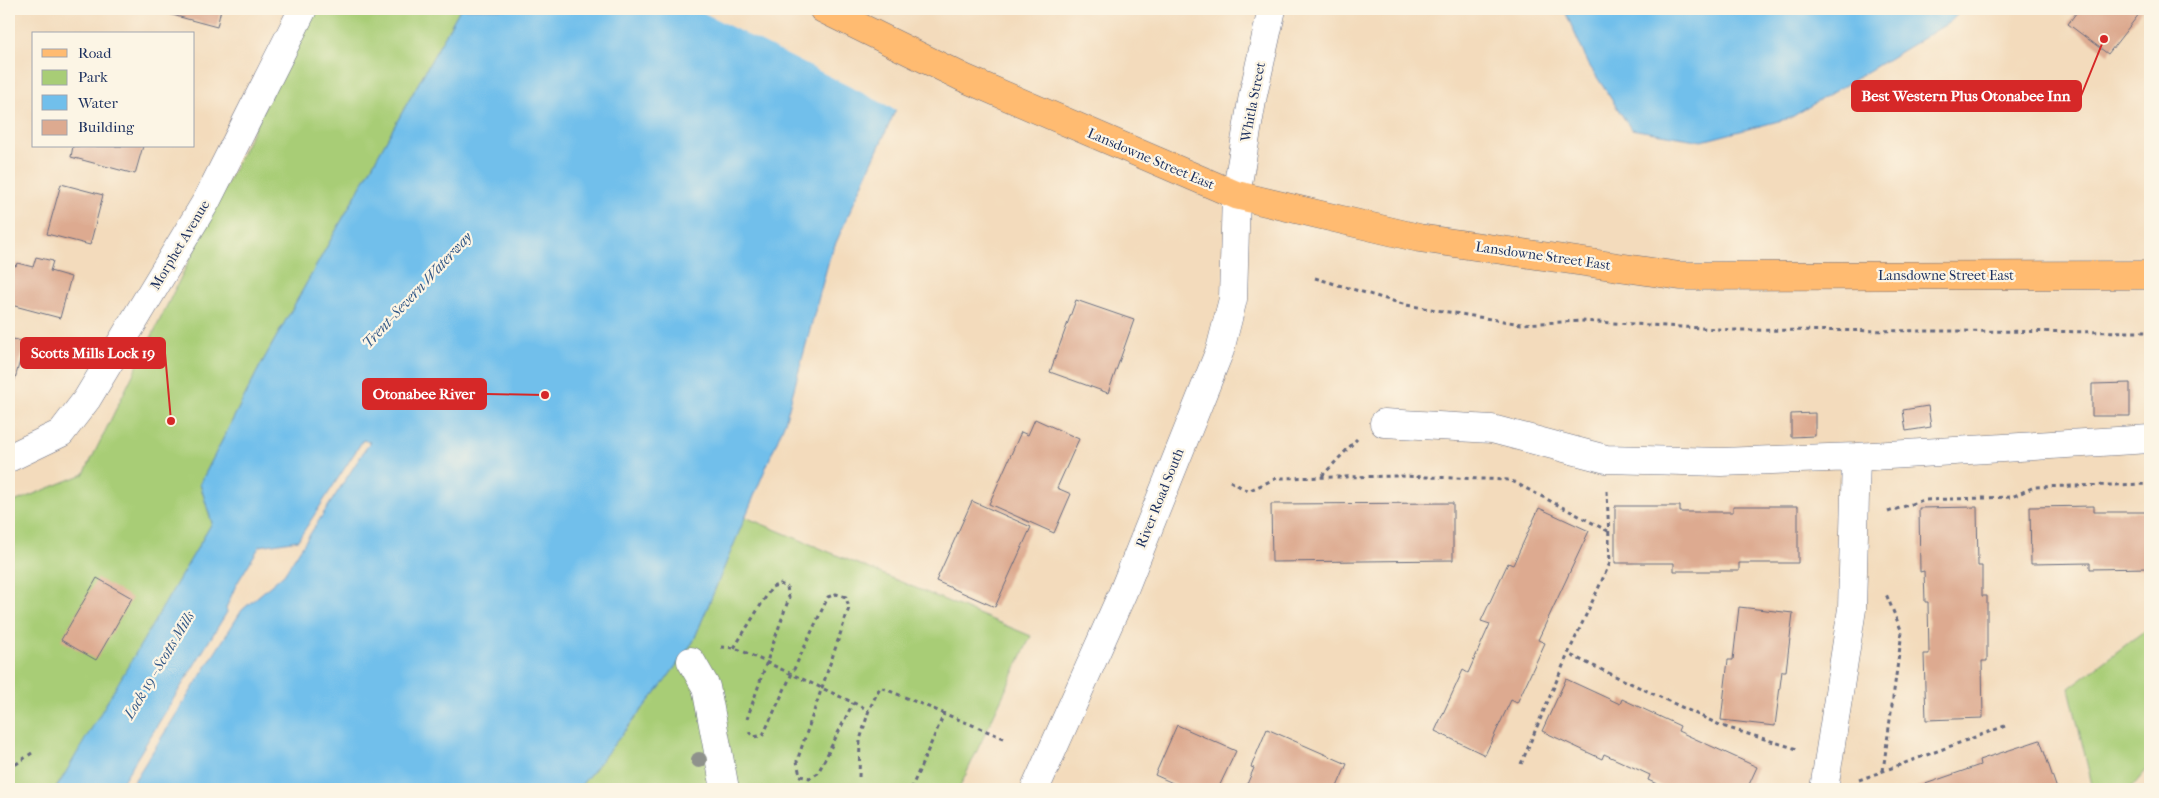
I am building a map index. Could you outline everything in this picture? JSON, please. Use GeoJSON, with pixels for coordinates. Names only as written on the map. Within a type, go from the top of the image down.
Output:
{"type":"FeatureCollection","features":[{"type":"Feature","properties":{"kind":"main road","name":"Lansdowne Street East"},"geometry":{"type":"LineString","coordinates":[[822,9],[964,78],[1236,195],[1419,238],[1680,276],[2150,275]]}},
{"type":"Feature","properties":{"kind":"street","name":"Morphet Avenue"},"geometry":{"type":"LineString","coordinates":[[15,455],[61,433],[87,399],[207,200],[303,9]]}},
{"type":"Feature","properties":{"kind":"street","name":"Whitla Street"},"geometry":{"type":"LineString","coordinates":[[1236,195],[1253,95],[1272,9]]}},
{"type":"Feature","properties":{"kind":"street","name":"River Road South"},"geometry":{"type":"LineString","coordinates":[[1035,789],[1123,592],[1220,350],[1233,299],[1236,195]]}},
{"type":"Feature","properties":{"kind":"street"},"geometry":{"type":"LineString","coordinates":[[1384,423],[1492,429],[1606,458],[1721,462],[1856,457],[2150,438]]}},
{"type":"Feature","properties":{"kind":"street"},"geometry":{"type":"LineString","coordinates":[[1824,789],[1852,609],[1856,457]]}},
{"type":"Feature","properties":{"kind":"street"},"geometry":{"type":"LineString","coordinates":[[692,661],[706,687],[725,789]]}},
{"type":"Feature","properties":{"kind":"path"},"geometry":{"type":"LineString","coordinates":[[1315,278],[1406,306],[1521,324],[1581,321],[1734,330],[2150,332]]}},
{"type":"Feature","properties":{"kind":"path"},"geometry":{"type":"LineString","coordinates":[[1322,477],[1360,436],[1384,423]]}},
{"type":"Feature","properties":{"kind":"path"},"geometry":{"type":"LineString","coordinates":[[1521,764],[1568,654],[1610,564],[1606,458]]}},
{"type":"Feature","properties":{"kind":"path"},"geometry":{"type":"LineString","coordinates":[[1230,480],[1248,492],[1277,478],[1400,476],[1510,480],[1608,530]]}},
{"type":"Feature","properties":{"kind":"path"},"geometry":{"type":"LineString","coordinates":[[1855,510],[1886,512],[1923,500],[2012,497],[2034,487],[2150,484]]}},
{"type":"Feature","properties":{"kind":"path"},"geometry":{"type":"LineString","coordinates":[[734,648],[772,587],[780,584],[787,587],[789,598],[746,720]]}},
{"type":"Feature","properties":{"kind":"path"},"geometry":{"type":"LineString","coordinates":[[1883,772],[1902,632],[1886,593]]}},
{"type":"Feature","properties":{"kind":"path"},"geometry":{"type":"LineString","coordinates":[[747,730],[754,737],[763,735],[828,597],[836,594],[846,597],[849,608],[797,761],[800,776],[810,778],[818,773],[853,702]]}},
{"type":"Feature","properties":{"kind":"path"},"geometry":{"type":"LineString","coordinates":[[740,650],[869,710]]}},
{"type":"Feature","properties":{"kind":"path"},"geometry":{"type":"LineString","coordinates":[[1568,654],[1722,726],[1828,759]]}},
{"type":"Feature","properties":{"kind":"path"},"geometry":{"type":"LineString","coordinates":[[859,777],[860,740],[869,710],[880,687],[1006,739]]}},
{"type":"Feature","properties":{"kind":"path"},"geometry":{"type":"LineString","coordinates":[[911,789],[944,714]]}},
{"type":"Feature","properties":{"kind":"path"},"geometry":{"type":"LineString","coordinates":[[1851,783],[2005,726]]}},
{"type":"Feature","properties":{"kind":"path"},"geometry":{"type":"LineString","coordinates":[[9,769],[32,752]]}},
{"type":"Feature","properties":{"kind":"green space"},"geometry":{"type":"Polygon","coordinates":[[[313,9],[460,9],[259,368],[200,484],[212,523],[71,765],[55,789],[9,789],[9,504],[84,474],[313,9]]]}},
{"type":"Feature","properties":{"kind":"green space"},"geometry":{"type":"Polygon","coordinates":[[[745,517],[1031,636],[959,789],[578,789],[665,681],[693,642],[745,517]]]}},
{"type":"Feature","properties":{"kind":"green space"},"geometry":{"type":"Polygon","coordinates":[[[2148,628],[2150,631],[2150,766],[2131,788],[2093,789],[2069,688],[2148,628]]]}},
{"type":"Feature","properties":{"kind":"water"},"geometry":{"type":"Polygon","coordinates":[[[460,9],[941,9],[830,256],[785,422],[693,642],[665,681],[578,789],[129,789],[242,610],[284,574],[370,442],[363,440],[298,540],[260,546],[236,585],[226,608],[227,612],[118,789],[56,789],[212,523],[200,484],[259,368],[460,9]]]}},
{"type":"Feature","properties":{"kind":"water"},"geometry":{"type":"Polygon","coordinates":[[[1564,9],[1963,9],[1950,22],[1790,118],[1702,141],[1631,129],[1589,65],[1564,9]]]}},
{"type":"Feature","properties":{"kind":"pier"},"geometry":{"type":"Polygon","coordinates":[[[696,9],[937,9],[942,11],[898,111],[696,9]]]}},
{"type":"Feature","properties":{"kind":"building"},"geometry":{"type":"Polygon","coordinates":[[[150,9],[221,9],[217,27],[150,9]]]}},
{"type":"Feature","properties":{"kind":"building"},"geometry":{"type":"Polygon","coordinates":[[[2079,9],[2143,9],[2108,54],[2068,24],[2079,9]]]}},
{"type":"Feature","properties":{"kind":"building"},"geometry":{"type":"Polygon","coordinates":[[[73,148],[142,148],[135,174],[71,157],[73,148]]]}},
{"type":"Feature","properties":{"kind":"building"},"geometry":{"type":"Polygon","coordinates":[[[61,184],[103,195],[90,245],[47,234],[61,184]]]}},
{"type":"Feature","properties":{"kind":"building"},"geometry":{"type":"Polygon","coordinates":[[[36,257],[53,261],[50,271],[71,277],[60,318],[11,305],[9,310],[9,264],[16,266],[17,263],[33,267],[36,257]]]}},
{"type":"Feature","properties":{"kind":"building"},"geometry":{"type":"Polygon","coordinates":[[[1076,300],[1134,320],[1108,393],[1050,372],[1076,300]]]}},
{"type":"Feature","properties":{"kind":"building"},"geometry":{"type":"Polygon","coordinates":[[[9,338],[25,342],[12,390],[9,389],[9,338]]]}},
{"type":"Feature","properties":{"kind":"building"},"geometry":{"type":"Polygon","coordinates":[[[2130,383],[2130,416],[2092,416],[2092,384],[2130,383]]]}},
{"type":"Feature","properties":{"kind":"building"},"geometry":{"type":"Polygon","coordinates":[[[1928,406],[1931,427],[1906,431],[1903,410],[1928,406]]]}},
{"type":"Feature","properties":{"kind":"building"},"geometry":{"type":"Polygon","coordinates":[[[1815,413],[1815,436],[1791,437],[1791,414],[1815,413]]]}},
{"type":"Feature","properties":{"kind":"building"},"geometry":{"type":"Polygon","coordinates":[[[1035,419],[1079,439],[1057,488],[1071,494],[1054,533],[989,504],[1021,432],[1028,435],[1035,419]]]}},
{"type":"Feature","properties":{"kind":"building"},"geometry":{"type":"Polygon","coordinates":[[[972,501],[1031,527],[995,607],[936,581],[972,501]]]}},
{"type":"Feature","properties":{"kind":"building"},"geometry":{"type":"Polygon","coordinates":[[[1453,503],[1453,560],[1272,562],[1271,504],[1453,503]]]}},
{"type":"Feature","properties":{"kind":"building"},"geometry":{"type":"Polygon","coordinates":[[[1615,506],[1680,506],[1680,512],[1733,512],[1733,506],[1798,506],[1798,563],[1739,563],[1739,571],[1674,571],[1674,563],[1615,563],[1615,506]]]}},
{"type":"Feature","properties":{"kind":"building"},"geometry":{"type":"Polygon","coordinates":[[[2094,506],[2094,512],[2148,512],[2148,506],[2150,506],[2150,568],[2090,569],[2090,563],[2031,564],[2030,507],[2094,506]]]}},
{"type":"Feature","properties":{"kind":"building"},"geometry":{"type":"Polygon","coordinates":[[[1977,507],[1978,566],[1982,566],[1982,596],[1987,596],[1987,661],[1982,661],[1983,718],[1926,720],[1924,654],[1929,654],[1928,602],[1925,602],[1924,571],[1920,572],[1919,508],[1977,507]]]}},
{"type":"Feature","properties":{"kind":"building"},"geometry":{"type":"Polygon","coordinates":[[[1539,508],[1589,531],[1538,640],[1545,643],[1517,703],[1511,700],[1485,755],[1435,731],[1463,670],[1468,673],[1490,624],[1481,621],[1508,563],[1513,565],[1539,508]]]}},
{"type":"Feature","properties":{"kind":"building"},"geometry":{"type":"Polygon","coordinates":[[[97,578],[132,598],[96,660],[61,640],[97,578]]]}},
{"type":"Feature","properties":{"kind":"building"},"geometry":{"type":"Polygon","coordinates":[[[1739,607],[1793,613],[1786,671],[1782,671],[1775,726],[1721,720],[1728,660],[1733,660],[1739,607]]]}},
{"type":"Feature","properties":{"kind":"building"},"geometry":{"type":"Polygon","coordinates":[[[1566,679],[1620,704],[1622,699],[1680,726],[1678,731],[1757,767],[1747,789],[1668,789],[1648,780],[1650,775],[1604,754],[1602,759],[1542,731],[1566,679]]]}},
{"type":"Feature","properties":{"kind":"building"},"geometry":{"type":"Polygon","coordinates":[[[1177,725],[1236,751],[1218,789],[1186,789],[1155,775],[1177,725]]]}},
{"type":"Feature","properties":{"kind":"building"},"geometry":{"type":"Polygon","coordinates":[[[1267,729],[1347,764],[1336,789],[1245,789],[1254,768],[1251,767],[1267,729]]]}},
{"type":"Feature","properties":{"kind":"building"},"geometry":{"type":"Polygon","coordinates":[[[2040,740],[2057,789],[1911,789],[1980,765],[1979,760],[2040,740]]]}},
{"type":"Feature","properties":{"kind":"place","name":"Best Western Plus Otonabee Inn"},"geometry":{"type":"Point","coordinates":[2104,39]}},
{"type":"Feature","properties":{"kind":"place","name":"Otonabee River"},"geometry":{"type":"Point","coordinates":[545,395]}},
{"type":"Feature","properties":{"kind":"place","name":"Scotts Mills Lock 19"},"geometry":{"type":"Point","coordinates":[171,421]}},
{"type":"Feature","properties":{"kind":"water label","name":"Trent–Severn Waterway"},"geometry":{"type":"Point","coordinates":[417,290]}},
{"type":"Feature","properties":{"kind":"water label","name":"Lock 19 - Scotts Mills"},"geometry":{"type":"Point","coordinates":[159,665]}}]}
